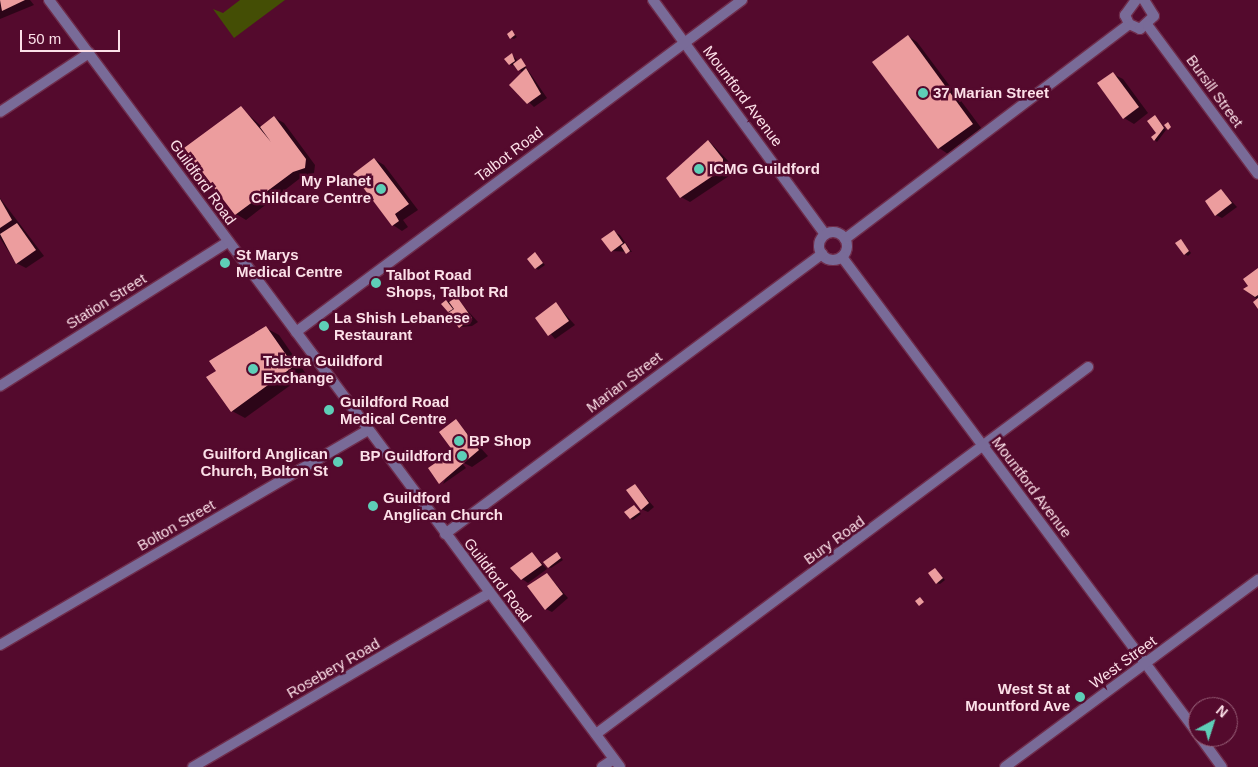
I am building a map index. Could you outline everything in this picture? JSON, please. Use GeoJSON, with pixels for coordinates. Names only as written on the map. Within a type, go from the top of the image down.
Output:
{"type":"FeatureCollection","features":[{"type":"Feature","properties":{"kind":"street","name":"Guildford Road"},"geometry":{"type":"LineString","coordinates":[[49,0],[488,594],[617,763]]}},
{"type":"Feature","properties":{"kind":"street","name":"Mountford Avenue"},"geometry":{"type":"LineString","coordinates":[[653,0],[825,234]]}},
{"type":"Feature","properties":{"kind":"street","name":"Talbot Road"},"geometry":{"type":"LineString","coordinates":[[296,332],[742,0]]}},
{"type":"Feature","properties":{"kind":"street"},"geometry":{"type":"LineString","coordinates":[[1131,1],[1125,15],[1129,24],[1140,29],[1148,26],[1154,16],[1151,2]]}},
{"type":"Feature","properties":{"kind":"street"},"geometry":{"type":"LineString","coordinates":[[845,238],[838,233],[825,234],[820,242],[822,254],[834,260],[842,257],[845,238],[1129,24]]}},
{"type":"Feature","properties":{"kind":"street","name":"Bursill Street"},"geometry":{"type":"LineString","coordinates":[[1148,26],[1258,174]]}},
{"type":"Feature","properties":{"kind":"street"},"geometry":{"type":"LineString","coordinates":[[0,112],[89,53]]}},
{"type":"Feature","properties":{"kind":"street","name":"Station Street"},"geometry":{"type":"LineString","coordinates":[[0,386],[228,242]]}},
{"type":"Feature","properties":{"kind":"street","name":"Marian Street"},"geometry":{"type":"LineString","coordinates":[[445,534],[822,254]]}},
{"type":"Feature","properties":{"kind":"street","name":"Mountford Avenue"},"geometry":{"type":"LineString","coordinates":[[842,257],[1188,721]]}},
{"type":"Feature","properties":{"kind":"street","name":"Bury Road"},"geometry":{"type":"LineString","coordinates":[[596,734],[984,448],[1088,367]]}},
{"type":"Feature","properties":{"kind":"street","name":"Bolton Street"},"geometry":{"type":"LineString","coordinates":[[0,646],[368,430]]}},
{"type":"Feature","properties":{"kind":"street","name":"West Street"},"geometry":{"type":"LineString","coordinates":[[1005,767],[1258,580]]}},
{"type":"Feature","properties":{"kind":"street","name":"Rosebery Road"},"geometry":{"type":"LineString","coordinates":[[193,767],[488,594]]}},
{"type":"Feature","properties":{"kind":"street","name":"Mountford Avenue"},"geometry":{"type":"LineString","coordinates":[[1207,747],[1222,767]]}},
{"type":"Feature","properties":{"kind":"street"},"geometry":{"type":"LineString","coordinates":[[602,767],[617,763]]}},
{"type":"Feature","properties":{"kind":"green space"},"geometry":{"type":"Polygon","coordinates":[[[240,0],[285,0],[234,38],[213,9],[223,13],[240,0]]]}},
{"type":"Feature","properties":{"kind":"building"},"geometry":{"type":"Polygon","coordinates":[[[0,0],[25,0],[2,11],[0,0]]]}},
{"type":"Feature","properties":{"kind":"building"},"geometry":{"type":"Polygon","coordinates":[[[512,30],[515,35],[510,39],[507,34],[512,30]]]}},
{"type":"Feature","properties":{"kind":"building","name":"37 Marian Street"},"geometry":{"type":"Polygon","coordinates":[[[908,35],[973,124],[938,149],[872,62],[908,35]]]}},
{"type":"Feature","properties":{"kind":"building"},"geometry":{"type":"Polygon","coordinates":[[[512,53],[515,61],[509,65],[504,59],[512,53]]]}},
{"type":"Feature","properties":{"kind":"building"},"geometry":{"type":"Polygon","coordinates":[[[521,58],[526,66],[518,71],[513,64],[521,58]]]}},
{"type":"Feature","properties":{"kind":"building"},"geometry":{"type":"Polygon","coordinates":[[[526,68],[541,94],[527,104],[509,85],[526,68]]]}},
{"type":"Feature","properties":{"kind":"building"},"geometry":{"type":"Polygon","coordinates":[[[1113,72],[1139,107],[1123,119],[1097,83],[1113,72]]]}},
{"type":"Feature","properties":{"kind":"building"},"geometry":{"type":"Polygon","coordinates":[[[241,106],[271,142],[260,127],[274,116],[306,159],[305,168],[293,172],[235,215],[184,148],[241,106]]]}},
{"type":"Feature","properties":{"kind":"building"},"geometry":{"type":"Polygon","coordinates":[[[1155,115],[1164,128],[1154,141],[1151,137],[1156,133],[1147,121],[1155,115]]]}},
{"type":"Feature","properties":{"kind":"building"},"geometry":{"type":"Polygon","coordinates":[[[1168,122],[1171,127],[1168,130],[1164,125],[1168,122]]]}},
{"type":"Feature","properties":{"kind":"building","name":"ICMG Guildford"},"geometry":{"type":"Polygon","coordinates":[[[708,140],[723,159],[723,169],[680,198],[666,178],[708,140]]]}},
{"type":"Feature","properties":{"kind":"building","name":"My Planet Childcare Centre"},"geometry":{"type":"Polygon","coordinates":[[[374,158],[409,204],[395,214],[399,221],[392,226],[353,174],[374,158]]]}},
{"type":"Feature","properties":{"kind":"building"},"geometry":{"type":"Polygon","coordinates":[[[1221,189],[1232,203],[1215,216],[1205,201],[1221,189]]]}},
{"type":"Feature","properties":{"kind":"building"},"geometry":{"type":"Polygon","coordinates":[[[0,199],[12,220],[0,228],[0,199]]]}},
{"type":"Feature","properties":{"kind":"building"},"geometry":{"type":"Polygon","coordinates":[[[17,223],[36,250],[16,264],[0,234],[17,223]]]}},
{"type":"Feature","properties":{"kind":"building"},"geometry":{"type":"Polygon","coordinates":[[[614,230],[623,243],[611,252],[601,239],[614,230]]]}},
{"type":"Feature","properties":{"kind":"building"},"geometry":{"type":"Polygon","coordinates":[[[1181,239],[1189,251],[1184,255],[1175,243],[1181,239]]]}},
{"type":"Feature","properties":{"kind":"building"},"geometry":{"type":"Polygon","coordinates":[[[625,243],[630,251],[626,254],[621,246],[625,243]]]}},
{"type":"Feature","properties":{"kind":"building"},"geometry":{"type":"Polygon","coordinates":[[[535,252],[543,263],[535,269],[527,259],[535,252]]]}},
{"type":"Feature","properties":{"kind":"building"},"geometry":{"type":"Polygon","coordinates":[[[1258,268],[1258,295],[1255,297],[1243,289],[1248,286],[1243,279],[1258,268]]]}},
{"type":"Feature","properties":{"kind":"building"},"geometry":{"type":"Polygon","coordinates":[[[457,297],[472,318],[459,328],[448,313],[454,309],[449,302],[457,297]]]}},
{"type":"Feature","properties":{"kind":"building"},"geometry":{"type":"Polygon","coordinates":[[[1258,298],[1258,309],[1253,302],[1258,298]]]}},
{"type":"Feature","properties":{"kind":"building"},"geometry":{"type":"Polygon","coordinates":[[[446,300],[453,309],[448,312],[441,304],[446,300]]]}},
{"type":"Feature","properties":{"kind":"building"},"geometry":{"type":"Polygon","coordinates":[[[556,302],[569,321],[548,336],[535,318],[556,302]]]}},
{"type":"Feature","properties":{"kind":"building","name":"Telstra Guildford Exchange"},"geometry":{"type":"Polygon","coordinates":[[[266,326],[294,366],[231,412],[206,377],[216,371],[209,361],[266,326]]]}},
{"type":"Feature","properties":{"kind":"building","name":"BP Shop"},"geometry":{"type":"Polygon","coordinates":[[[456,419],[479,450],[439,484],[428,468],[453,451],[439,432],[456,419]]]}},
{"type":"Feature","properties":{"kind":"building"},"geometry":{"type":"Polygon","coordinates":[[[635,484],[649,503],[641,510],[626,490],[635,484]]]}},
{"type":"Feature","properties":{"kind":"building"},"geometry":{"type":"Polygon","coordinates":[[[634,505],[640,512],[630,519],[624,512],[634,505]]]}},
{"type":"Feature","properties":{"kind":"building"},"geometry":{"type":"Polygon","coordinates":[[[532,552],[542,565],[521,580],[510,568],[532,552]]]}},
{"type":"Feature","properties":{"kind":"building"},"geometry":{"type":"Polygon","coordinates":[[[557,552],[561,558],[548,568],[543,562],[557,552]]]}},
{"type":"Feature","properties":{"kind":"building"},"geometry":{"type":"Polygon","coordinates":[[[935,568],[943,578],[936,584],[928,573],[935,568]]]}},
{"type":"Feature","properties":{"kind":"building"},"geometry":{"type":"Polygon","coordinates":[[[547,573],[563,594],[545,610],[527,586],[547,573]]]}},
{"type":"Feature","properties":{"kind":"building"},"geometry":{"type":"Polygon","coordinates":[[[920,597],[924,602],[919,606],[915,601],[920,597]]]}},
{"type":"Feature","properties":{"kind":"place","name":"37 Marian Street"},"geometry":{"type":"Point","coordinates":[923,93]}},
{"type":"Feature","properties":{"kind":"place","name":"ICMG Guildford"},"geometry":{"type":"Point","coordinates":[699,169]}},
{"type":"Feature","properties":{"kind":"place","name":"My Planet Childcare Centre"},"geometry":{"type":"Point","coordinates":[381,189]}},
{"type":"Feature","properties":{"kind":"place","name":"St Marys Medical Centre"},"geometry":{"type":"Point","coordinates":[225,263]}},
{"type":"Feature","properties":{"kind":"place","name":"Talbot Road Shops, Talbot Rd"},"geometry":{"type":"Point","coordinates":[376,283]}},
{"type":"Feature","properties":{"kind":"place","name":"La Shish Lebanese Restaurant"},"geometry":{"type":"Point","coordinates":[324,326]}},
{"type":"Feature","properties":{"kind":"place","name":"Telstra Guildford Exchange"},"geometry":{"type":"Point","coordinates":[253,369]}},
{"type":"Feature","properties":{"kind":"place","name":"Guildford Road Medical Centre"},"geometry":{"type":"Point","coordinates":[329,410]}},
{"type":"Feature","properties":{"kind":"place","name":"BP Shop"},"geometry":{"type":"Point","coordinates":[459,441]}},
{"type":"Feature","properties":{"kind":"place","name":"BP Guildford"},"geometry":{"type":"Point","coordinates":[462,456]}},
{"type":"Feature","properties":{"kind":"place","name":"Guilford Anglican Church, Bolton St"},"geometry":{"type":"Point","coordinates":[338,462]}},
{"type":"Feature","properties":{"kind":"place","name":"Guildford Anglican Church"},"geometry":{"type":"Point","coordinates":[373,506]}},
{"type":"Feature","properties":{"kind":"place","name":"West St at Mountford Ave"},"geometry":{"type":"Point","coordinates":[1080,697]}}]}
